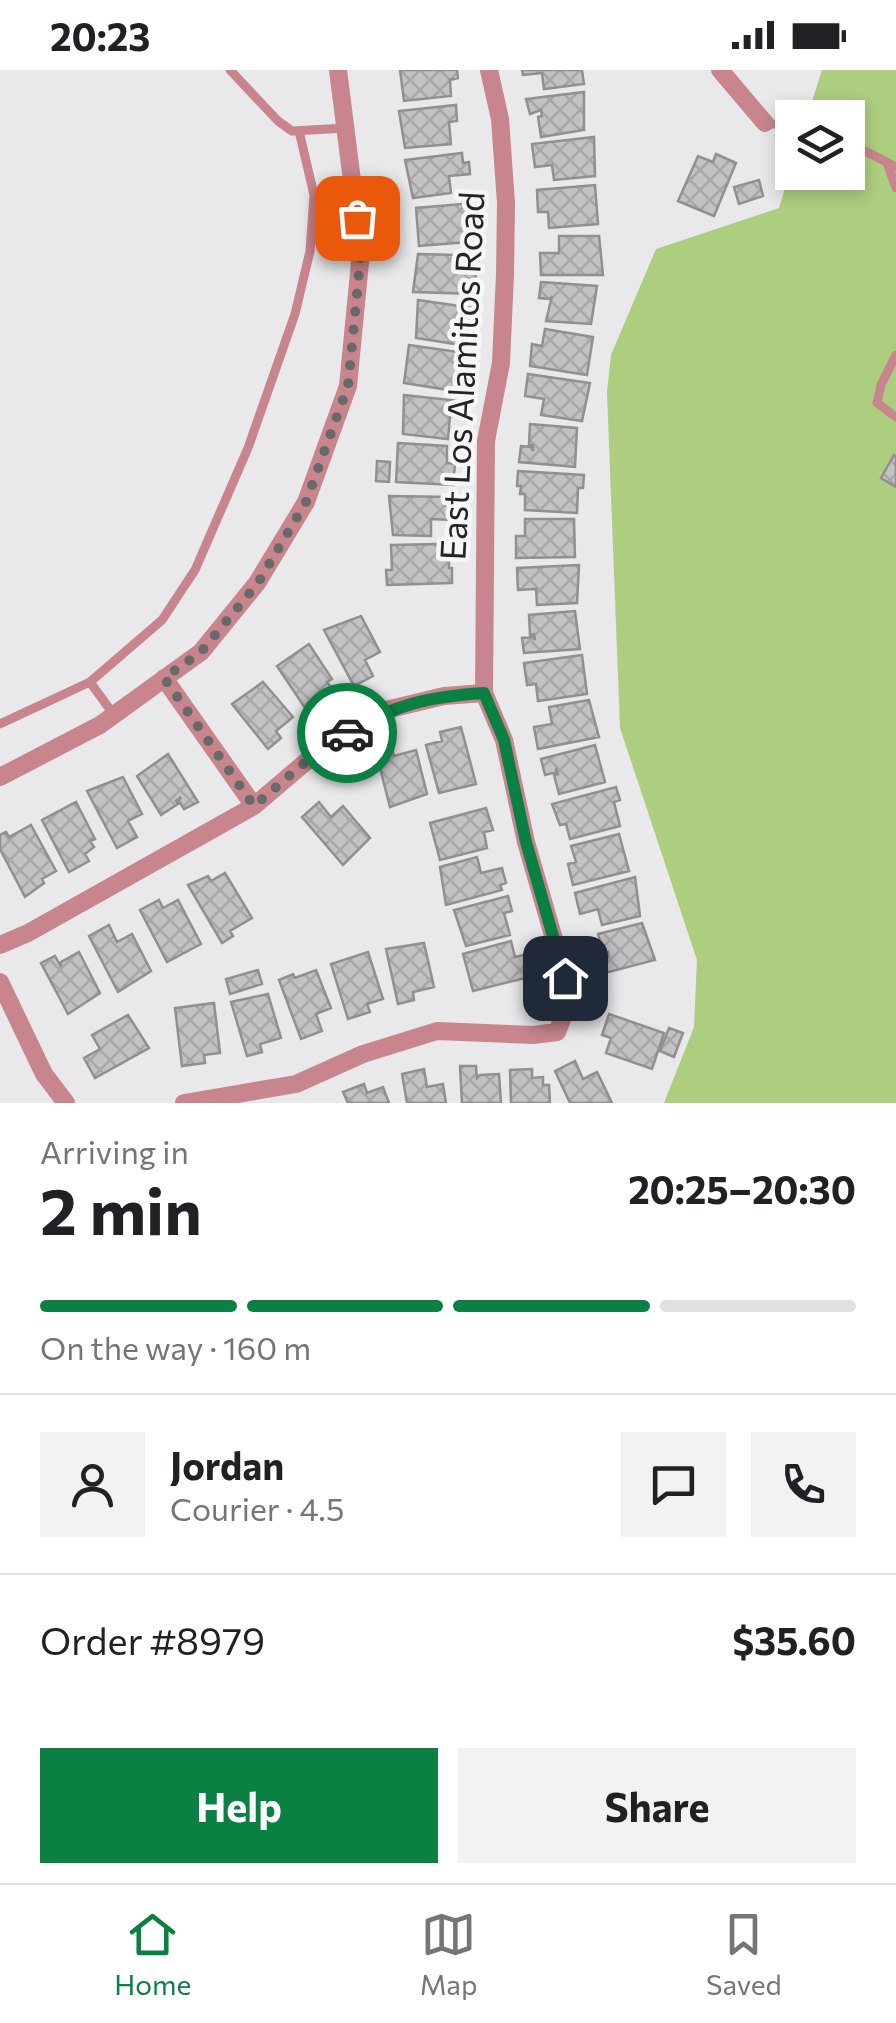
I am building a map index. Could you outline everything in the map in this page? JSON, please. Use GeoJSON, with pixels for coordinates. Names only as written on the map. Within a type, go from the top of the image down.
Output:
{"type":"FeatureCollection","features":[{"type":"Feature","properties":{"kind":"street"},"geometry":{"type":"LineString","coordinates":[[0,777],[114,715],[201,652],[258,583],[306,502],[348,386],[361,252],[338,70]]}},
{"type":"Feature","properties":{"kind":"street","name":"East Los Alamitos Road"},"geometry":{"type":"LineString","coordinates":[[184,1103],[296,1084],[363,1054],[437,1031],[533,1035],[557,1032],[565,1012],[565,978],[526,842],[504,740],[484,693],[486,441],[501,364],[506,274],[500,119],[489,70]]}},
{"type":"Feature","properties":{"kind":"street"},"geometry":{"type":"LineString","coordinates":[[720,70],[765,123]]}},
{"type":"Feature","properties":{"kind":"street"},"geometry":{"type":"LineString","coordinates":[[164,678],[254,806]]}},
{"type":"Feature","properties":{"kind":"street"},"geometry":{"type":"LineString","coordinates":[[0,945],[28,934],[254,806],[322,748],[386,710],[444,696],[484,693]]}},
{"type":"Feature","properties":{"kind":"street"},"geometry":{"type":"LineString","coordinates":[[0,982],[44,1074],[66,1103]]}},
{"type":"Feature","properties":{"kind":"lane"},"geometry":{"type":"LineString","coordinates":[[230,70],[278,122],[292,131],[346,128]]}},
{"type":"Feature","properties":{"kind":"lane"},"geometry":{"type":"LineString","coordinates":[[765,123],[775,124]]}},
{"type":"Feature","properties":{"kind":"lane"},"geometry":{"type":"LineString","coordinates":[[0,724],[90,682],[162,620],[195,570],[248,448],[294,314],[310,251],[314,195],[299,131]]}},
{"type":"Feature","properties":{"kind":"lane"},"geometry":{"type":"LineString","coordinates":[[865,151],[892,165],[896,188]]}},
{"type":"Feature","properties":{"kind":"lane"},"geometry":{"type":"LineString","coordinates":[[896,355],[877,403],[896,417]]}},
{"type":"Feature","properties":{"kind":"lane"},"geometry":{"type":"LineString","coordinates":[[90,682],[114,715]]}},
{"type":"Feature","properties":{"kind":"green space"},"geometry":{"type":"Polygon","coordinates":[[[822,70],[896,70],[896,1103],[664,1103],[694,1027],[697,960],[620,728],[607,392],[611,355],[656,249],[779,208],[785,190],[865,190],[865,100],[812,100],[822,70]]]}},
{"type":"Feature","properties":{"kind":"building"},"geometry":{"type":"Polygon","coordinates":[[[400,70],[457,70],[458,78],[450,80],[451,96],[404,101],[400,70]]]}},
{"type":"Feature","properties":{"kind":"building"},"geometry":{"type":"Polygon","coordinates":[[[522,70],[582,70],[584,84],[544,89],[542,73],[523,75],[522,70]]]}},
{"type":"Feature","properties":{"kind":"building"},"geometry":{"type":"Polygon","coordinates":[[[584,92],[584,130],[541,137],[541,110],[530,114],[526,99],[584,92]]]}},
{"type":"Feature","properties":{"kind":"building"},"geometry":{"type":"Polygon","coordinates":[[[456,105],[457,121],[449,122],[451,144],[405,148],[399,111],[456,105]]]}},
{"type":"Feature","properties":{"kind":"building"},"geometry":{"type":"Polygon","coordinates":[[[594,137],[595,176],[554,180],[552,165],[535,167],[532,144],[594,137]]]}},
{"type":"Feature","properties":{"kind":"building"},"geometry":{"type":"Polygon","coordinates":[[[462,153],[463,163],[469,162],[470,174],[449,176],[451,193],[413,198],[405,160],[462,153]]]}},
{"type":"Feature","properties":{"kind":"building"},"geometry":{"type":"Polygon","coordinates":[[[716,154],[736,163],[714,216],[678,201],[698,156],[713,162],[716,154]]]}},
{"type":"Feature","properties":{"kind":"building"},"geometry":{"type":"Polygon","coordinates":[[[759,180],[763,196],[739,204],[734,187],[759,180]]]}},
{"type":"Feature","properties":{"kind":"building"},"geometry":{"type":"Polygon","coordinates":[[[595,185],[598,224],[549,228],[548,212],[538,212],[537,190],[595,185]]]}},
{"type":"Feature","properties":{"kind":"building"},"geometry":{"type":"Polygon","coordinates":[[[473,203],[475,225],[466,226],[468,242],[419,246],[416,208],[473,203]]]}},
{"type":"Feature","properties":{"kind":"building"},"geometry":{"type":"Polygon","coordinates":[[[559,236],[599,236],[603,275],[541,275],[540,253],[559,253],[559,236]]]}},
{"type":"Feature","properties":{"kind":"building"},"geometry":{"type":"Polygon","coordinates":[[[418,254],[456,255],[455,271],[476,272],[475,294],[413,292],[418,254]]]}},
{"type":"Feature","properties":{"kind":"building"},"geometry":{"type":"Polygon","coordinates":[[[541,282],[597,286],[591,324],[546,321],[552,296],[539,298],[541,282]]]}},
{"type":"Feature","properties":{"kind":"building"},"geometry":{"type":"Polygon","coordinates":[[[418,300],[474,308],[472,324],[464,323],[461,345],[416,338],[418,300]]]}},
{"type":"Feature","properties":{"kind":"building"},"geometry":{"type":"Polygon","coordinates":[[[545,329],[593,337],[587,375],[530,366],[532,344],[542,346],[545,329]]]}},
{"type":"Feature","properties":{"kind":"building"},"geometry":{"type":"Polygon","coordinates":[[[409,345],[458,352],[456,369],[465,370],[461,392],[404,383],[409,345]]]}},
{"type":"Feature","properties":{"kind":"building"},"geometry":{"type":"Polygon","coordinates":[[[528,374],[590,383],[582,421],[541,415],[544,399],[525,396],[528,374]]]}},
{"type":"Feature","properties":{"kind":"building"},"geometry":{"type":"Polygon","coordinates":[[[404,395],[460,401],[459,417],[450,416],[448,439],[403,434],[404,395]]]}},
{"type":"Feature","properties":{"kind":"building"},"geometry":{"type":"Polygon","coordinates":[[[530,424],[577,428],[575,467],[519,462],[521,446],[533,451],[533,445],[529,445],[530,424]]]}},
{"type":"Feature","properties":{"kind":"building"},"geometry":{"type":"Polygon","coordinates":[[[398,443],[447,446],[447,463],[455,464],[453,485],[396,482],[398,443]]]}},
{"type":"Feature","properties":{"kind":"building"},"geometry":{"type":"Polygon","coordinates":[[[896,456],[896,487],[881,478],[896,456]]]}},
{"type":"Feature","properties":{"kind":"building"},"geometry":{"type":"Polygon","coordinates":[[[377,461],[390,462],[389,482],[376,481],[377,461]]]}},
{"type":"Feature","properties":{"kind":"building"},"geometry":{"type":"Polygon","coordinates":[[[518,471],[584,475],[583,488],[578,488],[577,513],[525,510],[525,494],[520,494],[521,486],[517,486],[518,471]]]}},
{"type":"Feature","properties":{"kind":"building"},"geometry":{"type":"Polygon","coordinates":[[[389,496],[453,497],[453,520],[431,519],[431,536],[393,535],[389,496]]]}},
{"type":"Feature","properties":{"kind":"building"},"geometry":{"type":"Polygon","coordinates":[[[525,519],[574,519],[575,557],[516,558],[516,536],[525,536],[525,519]]]}},
{"type":"Feature","properties":{"kind":"building"},"geometry":{"type":"Polygon","coordinates":[[[391,545],[444,545],[444,560],[449,560],[452,568],[452,583],[387,585],[386,570],[392,570],[391,545]]]}},
{"type":"Feature","properties":{"kind":"building"},"geometry":{"type":"Polygon","coordinates":[[[579,565],[577,603],[537,605],[536,589],[518,590],[517,568],[579,565]]]}},
{"type":"Feature","properties":{"kind":"building"},"geometry":{"type":"Polygon","coordinates":[[[575,611],[580,649],[524,653],[522,638],[535,640],[534,634],[530,635],[529,615],[575,611]]]}},
{"type":"Feature","properties":{"kind":"building"},"geometry":{"type":"Polygon","coordinates":[[[361,616],[380,652],[365,660],[373,676],[354,686],[324,630],[361,616]]]}},
{"type":"Feature","properties":{"kind":"building"},"geometry":{"type":"Polygon","coordinates":[[[309,644],[332,679],[327,682],[332,689],[323,695],[327,701],[309,714],[277,666],[309,644]]]}},
{"type":"Feature","properties":{"kind":"building"},"geometry":{"type":"Polygon","coordinates":[[[582,655],[587,694],[538,701],[536,684],[527,685],[524,663],[582,655]]]}},
{"type":"Feature","properties":{"kind":"building"},"geometry":{"type":"Polygon","coordinates":[[[263,682],[293,717],[276,731],[281,738],[268,749],[232,704],[263,682]]]}},
{"type":"Feature","properties":{"kind":"building"},"geometry":{"type":"Polygon","coordinates":[[[589,700],[599,737],[538,749],[534,727],[552,724],[549,707],[589,700]]]}},
{"type":"Feature","properties":{"kind":"building"},"geometry":{"type":"Polygon","coordinates":[[[461,727],[476,784],[439,793],[426,745],[442,741],[440,732],[461,727]]]}},
{"type":"Feature","properties":{"kind":"building"},"geometry":{"type":"Polygon","coordinates":[[[595,745],[605,782],[559,794],[556,768],[556,772],[545,775],[541,759],[595,745]]]}},
{"type":"Feature","properties":{"kind":"building"},"geometry":{"type":"Polygon","coordinates":[[[392,748],[394,756],[416,750],[427,794],[390,807],[376,752],[392,748]]]}},
{"type":"Feature","properties":{"kind":"building"},"geometry":{"type":"Polygon","coordinates":[[[168,754],[198,802],[184,809],[181,797],[176,801],[178,804],[161,815],[137,776],[168,754]]]}},
{"type":"Feature","properties":{"kind":"building"},"geometry":{"type":"Polygon","coordinates":[[[123,777],[142,814],[128,821],[137,837],[117,848],[87,791],[123,777]]]}},
{"type":"Feature","properties":{"kind":"building"},"geometry":{"type":"Polygon","coordinates":[[[616,787],[620,800],[614,802],[620,826],[570,839],[566,824],[560,825],[552,804],[616,787]]]}},
{"type":"Feature","properties":{"kind":"building"},"geometry":{"type":"Polygon","coordinates":[[[76,802],[95,839],[90,841],[94,847],[85,854],[89,861],[69,872],[42,820],[76,802]]]}},
{"type":"Feature","properties":{"kind":"building"},"geometry":{"type":"Polygon","coordinates":[[[319,802],[331,817],[343,806],[370,838],[343,865],[302,817],[319,802]]]}},
{"type":"Feature","properties":{"kind":"building"},"geometry":{"type":"Polygon","coordinates":[[[486,808],[493,830],[484,832],[487,848],[440,860],[430,823],[486,808]]]}},
{"type":"Feature","properties":{"kind":"building"},"geometry":{"type":"Polygon","coordinates":[[[31,825],[56,871],[25,897],[0,849],[0,835],[6,832],[9,837],[31,825]]]}},
{"type":"Feature","properties":{"kind":"building"},"geometry":{"type":"Polygon","coordinates":[[[619,834],[629,871],[573,885],[568,864],[576,862],[571,846],[619,834]]]}},
{"type":"Feature","properties":{"kind":"building"},"geometry":{"type":"Polygon","coordinates":[[[477,857],[481,873],[502,868],[506,883],[500,885],[502,890],[446,905],[440,867],[477,857]]]}},
{"type":"Feature","properties":{"kind":"building"},"geometry":{"type":"Polygon","coordinates":[[[225,873],[252,918],[230,931],[233,936],[222,943],[188,885],[208,876],[211,881],[225,873]]]}},
{"type":"Feature","properties":{"kind":"building"},"geometry":{"type":"Polygon","coordinates":[[[635,877],[640,916],[602,925],[598,909],[580,914],[575,893],[635,877]]]}},
{"type":"Feature","properties":{"kind":"building"},"geometry":{"type":"Polygon","coordinates":[[[508,896],[512,911],[504,913],[510,935],[466,946],[454,910],[508,896]]]}},
{"type":"Feature","properties":{"kind":"building"},"geometry":{"type":"Polygon","coordinates":[[[159,900],[163,908],[178,900],[201,944],[167,962],[140,910],[159,900]]]}},
{"type":"Feature","properties":{"kind":"building"},"geometry":{"type":"Polygon","coordinates":[[[642,923],[655,960],[601,974],[597,958],[609,958],[598,934],[642,923]]]}},
{"type":"Feature","properties":{"kind":"building"},"geometry":{"type":"Polygon","coordinates":[[[109,925],[117,942],[132,934],[151,971],[118,992],[89,936],[109,925]]]}},
{"type":"Feature","properties":{"kind":"building"},"geometry":{"type":"Polygon","coordinates":[[[511,941],[515,957],[524,955],[529,977],[473,991],[463,954],[511,941]]]}},
{"type":"Feature","properties":{"kind":"building"},"geometry":{"type":"Polygon","coordinates":[[[424,943],[434,987],[413,992],[414,1000],[398,1004],[386,949],[424,943]]]}},
{"type":"Feature","properties":{"kind":"building"},"geometry":{"type":"Polygon","coordinates":[[[79,952],[100,993],[68,1014],[41,963],[55,956],[61,967],[61,962],[79,952]]]}},
{"type":"Feature","properties":{"kind":"building"},"geometry":{"type":"Polygon","coordinates":[[[368,952],[383,999],[367,1004],[370,1012],[348,1019],[331,964],[368,952]]]}},
{"type":"Feature","properties":{"kind":"building"},"geometry":{"type":"Polygon","coordinates":[[[258,970],[262,984],[230,994],[226,979],[258,970]]]}},
{"type":"Feature","properties":{"kind":"building"},"geometry":{"type":"Polygon","coordinates":[[[316,970],[331,1008],[316,1014],[322,1031],[301,1039],[279,980],[316,970]]]}},
{"type":"Feature","properties":{"kind":"building"},"geometry":{"type":"Polygon","coordinates":[[[268,994],[281,1038],[260,1044],[262,1052],[247,1056],[231,1002],[268,994]]]}},
{"type":"Feature","properties":{"kind":"building"},"geometry":{"type":"Polygon","coordinates":[[[214,1003],[220,1053],[204,1055],[205,1063],[182,1066],[175,1008],[214,1003]]]}},
{"type":"Feature","properties":{"kind":"building"},"geometry":{"type":"Polygon","coordinates":[[[609,1014],[664,1033],[652,1069],[606,1053],[611,1038],[602,1035],[609,1014]]]}},
{"type":"Feature","properties":{"kind":"building"},"geometry":{"type":"Polygon","coordinates":[[[128,1015],[149,1048],[95,1078],[84,1058],[100,1049],[92,1035],[128,1015]]]}},
{"type":"Feature","properties":{"kind":"building"},"geometry":{"type":"Polygon","coordinates":[[[669,1028],[683,1033],[674,1057],[660,1051],[669,1028]]]}},
{"type":"Feature","properties":{"kind":"building"},"geometry":{"type":"Polygon","coordinates":[[[575,1061],[583,1079],[597,1072],[612,1103],[570,1103],[555,1071],[575,1061]]]}},
{"type":"Feature","properties":{"kind":"building"},"geometry":{"type":"Polygon","coordinates":[[[460,1066],[476,1066],[477,1078],[499,1074],[501,1103],[462,1103],[460,1066]]]}},
{"type":"Feature","properties":{"kind":"building"},"geometry":{"type":"Polygon","coordinates":[[[424,1069],[427,1087],[443,1084],[446,1103],[407,1103],[402,1074],[424,1069]]]}},
{"type":"Feature","properties":{"kind":"building"},"geometry":{"type":"Polygon","coordinates":[[[532,1069],[532,1078],[543,1077],[543,1085],[549,1085],[550,1103],[511,1103],[510,1070],[532,1069]]]}},
{"type":"Feature","properties":{"kind":"building"},"geometry":{"type":"Polygon","coordinates":[[[364,1084],[367,1093],[383,1087],[389,1103],[348,1103],[343,1092],[364,1084]]]}},
{"type":"Feature","properties":{"kind":"way so far"},"geometry":{"type":"LineString","coordinates":[[347,733],[322,748],[254,806],[164,678],[201,652],[258,583],[306,502],[348,386],[361,252],[357,218]]}},
{"type":"Feature","properties":{"kind":"route"},"geometry":{"type":"LineString","coordinates":[[347,733],[386,710],[444,696],[484,693],[504,740],[526,842],[565,978]]}}]}
